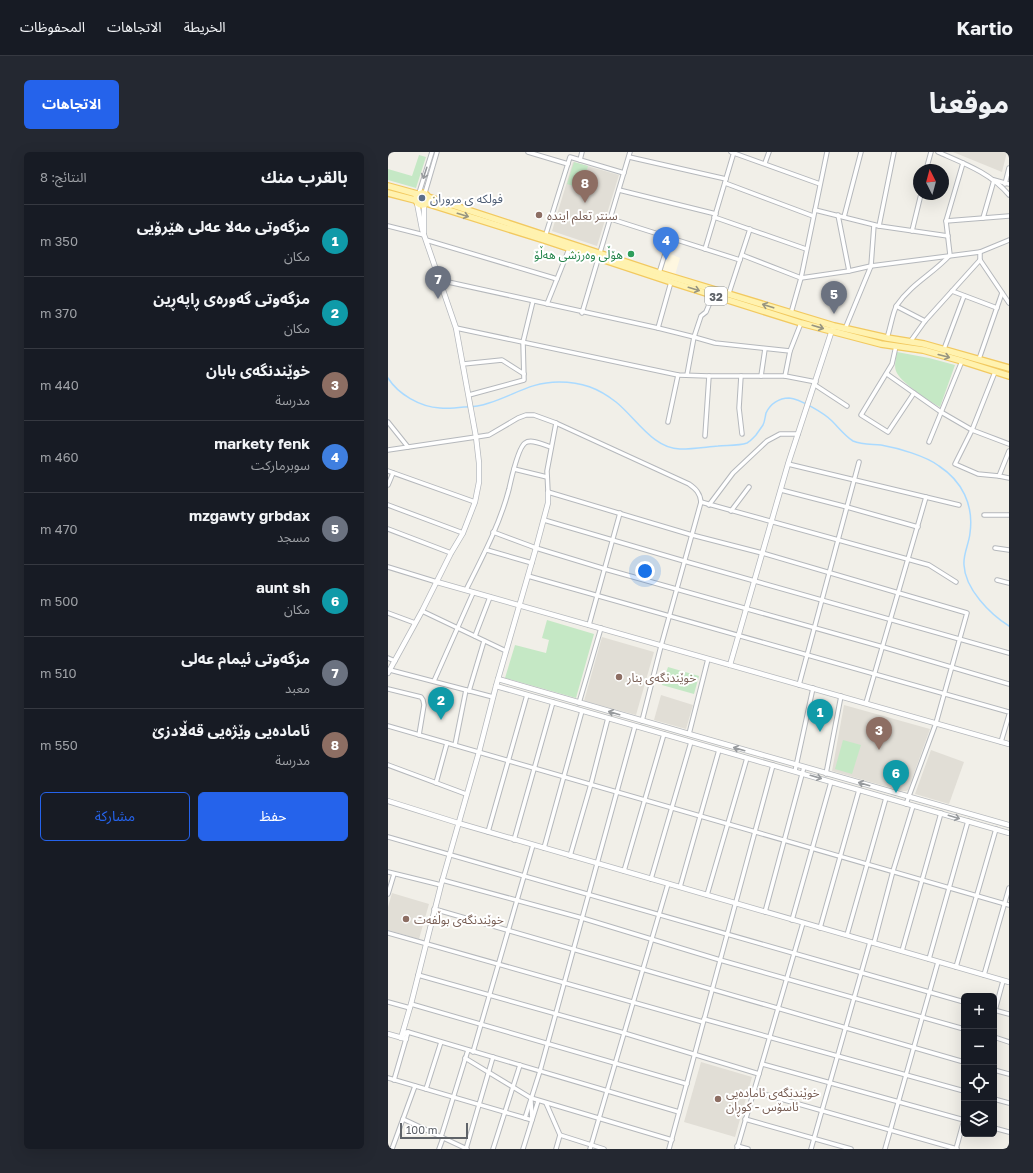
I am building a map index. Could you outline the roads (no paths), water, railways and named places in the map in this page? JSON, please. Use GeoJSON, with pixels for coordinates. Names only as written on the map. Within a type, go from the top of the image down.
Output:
{"type":"FeatureCollection","features":[{"type":"Feature","properties":{"kind":"main road","name":"32"},"geometry":{"type":"LineString","coordinates":[[388,186],[421,199],[600,256],[671,282],[801,323],[833,329],[845,329],[944,349],[1009,368]]}},
{"type":"Feature","properties":{"kind":"main road","name":"32"},"geometry":{"type":"LineString","coordinates":[[388,193],[421,199]]}},
{"type":"Feature","properties":{"kind":"main road","name":"32"},"geometry":{"type":"LineString","coordinates":[[545,238],[569,249],[600,256],[729,294],[791,313],[833,329],[881,344],[923,350],[1009,376]]}},
{"type":"Feature","properties":{"kind":"street"},"geometry":{"type":"LineString","coordinates":[[432,152],[421,199],[421,226],[456,328],[476,438],[479,473],[478,492],[463,533],[389,672],[493,697]]}},
{"type":"Feature","properties":{"kind":"street"},"geometry":{"type":"LineString","coordinates":[[425,237],[421,199],[437,152]]}},
{"type":"Feature","properties":{"kind":"street"},"geometry":{"type":"LineString","coordinates":[[528,152],[568,164]]}},
{"type":"Feature","properties":{"kind":"street"},"geometry":{"type":"LineString","coordinates":[[580,160],[582,152]]}},
{"type":"Feature","properties":{"kind":"street"},"geometry":{"type":"LineString","coordinates":[[582,313],[630,152]]}},
{"type":"Feature","properties":{"kind":"street"},"geometry":{"type":"LineString","coordinates":[[705,249],[733,152],[820,184]]}},
{"type":"Feature","properties":{"kind":"street"},"geometry":{"type":"LineString","coordinates":[[765,163],[769,152]]}},
{"type":"Feature","properties":{"kind":"street"},"geometry":{"type":"LineString","coordinates":[[791,313],[827,152]]}},
{"type":"Feature","properties":{"kind":"street"},"geometry":{"type":"LineString","coordinates":[[844,218],[861,152]]}},
{"type":"Feature","properties":{"kind":"street"},"geometry":{"type":"LineString","coordinates":[[879,226],[894,152]]}},
{"type":"Feature","properties":{"kind":"street"},"geometry":{"type":"LineString","coordinates":[[928,164],[931,152]]}},
{"type":"Feature","properties":{"kind":"street"},"geometry":{"type":"LineString","coordinates":[[938,152],[976,169],[994,180],[1004,188],[1009,195]]}},
{"type":"Feature","properties":{"kind":"street"},"geometry":{"type":"LineString","coordinates":[[545,238],[570,157],[624,173]]}},
{"type":"Feature","properties":{"kind":"street"},"geometry":{"type":"LineString","coordinates":[[629,157],[725,181],[813,216]]}},
{"type":"Feature","properties":{"kind":"street"},"geometry":{"type":"LineString","coordinates":[[887,338],[896,306],[917,282],[945,261],[950,255],[946,221],[963,163]]}},
{"type":"Feature","properties":{"kind":"street"},"geometry":{"type":"LineString","coordinates":[[1004,188],[1007,184],[1009,168]]}},
{"type":"Feature","properties":{"kind":"street"},"geometry":{"type":"LineString","coordinates":[[994,180],[1007,184]]}},
{"type":"Feature","properties":{"kind":"street"},"geometry":{"type":"LineString","coordinates":[[983,218],[994,180]]}},
{"type":"Feature","properties":{"kind":"street"},"geometry":{"type":"LineString","coordinates":[[619,190],[715,216],[750,230],[806,248]]}},
{"type":"Feature","properties":{"kind":"street"},"geometry":{"type":"LineString","coordinates":[[912,231],[920,200]]}},
{"type":"Feature","properties":{"kind":"street"},"geometry":{"type":"LineString","coordinates":[[814,210],[879,226],[948,236]]}},
{"type":"Feature","properties":{"kind":"street"},"geometry":{"type":"LineString","coordinates":[[838,215],[849,271]]}},
{"type":"Feature","properties":{"kind":"street"},"geometry":{"type":"LineString","coordinates":[[946,221],[1009,216]]}},
{"type":"Feature","properties":{"kind":"street"},"geometry":{"type":"LineString","coordinates":[[611,219],[740,260]]}},
{"type":"Feature","properties":{"kind":"street"},"geometry":{"type":"LineString","coordinates":[[845,329],[871,266],[874,225]]}},
{"type":"Feature","properties":{"kind":"street"},"geometry":{"type":"LineString","coordinates":[[388,226],[557,279]]}},
{"type":"Feature","properties":{"kind":"street"},"geometry":{"type":"LineString","coordinates":[[729,294],[750,230]]}},
{"type":"Feature","properties":{"kind":"street"},"geometry":{"type":"LineString","coordinates":[[659,273],[670,238]]}},
{"type":"Feature","properties":{"kind":"street"},"geometry":{"type":"LineString","coordinates":[[742,255],[800,278],[849,271],[871,266],[980,252],[1009,240]]}},
{"type":"Feature","properties":{"kind":"street"},"geometry":{"type":"LineString","coordinates":[[547,304],[569,249]]}},
{"type":"Feature","properties":{"kind":"street"},"geometry":{"type":"LineString","coordinates":[[980,252],[980,260],[1009,303]]}},
{"type":"Feature","properties":{"kind":"street"},"geometry":{"type":"LineString","coordinates":[[910,342],[925,321],[980,260]]}},
{"type":"Feature","properties":{"kind":"street"},"geometry":{"type":"LineString","coordinates":[[439,280],[582,313],[658,328],[716,343],[790,351]]}},
{"type":"Feature","properties":{"kind":"street"},"geometry":{"type":"LineString","coordinates":[[658,328],[671,282]]}},
{"type":"Feature","properties":{"kind":"street"},"geometry":{"type":"LineString","coordinates":[[952,291],[997,308]]}},
{"type":"Feature","properties":{"kind":"street"},"geometry":{"type":"LineString","coordinates":[[980,359],[1002,293]]}},
{"type":"Feature","properties":{"kind":"street"},"geometry":{"type":"LineString","coordinates":[[687,375],[694,337],[701,316],[706,312],[712,295]]}},
{"type":"Feature","properties":{"kind":"street"},"geometry":{"type":"LineString","coordinates":[[944,349],[964,296]]}},
{"type":"Feature","properties":{"kind":"street"},"geometry":{"type":"LineString","coordinates":[[469,396],[524,380],[523,342],[533,301]]}},
{"type":"Feature","properties":{"kind":"street"},"geometry":{"type":"LineString","coordinates":[[896,306],[925,321]]}},
{"type":"Feature","properties":{"kind":"street"},"geometry":{"type":"LineString","coordinates":[[785,376],[790,351],[801,323]]}},
{"type":"Feature","properties":{"kind":"street"},"geometry":{"type":"LineString","coordinates":[[456,328],[678,375],[785,376],[815,383],[847,406]]}},
{"type":"Feature","properties":{"kind":"street"},"geometry":{"type":"LineString","coordinates":[[730,665],[788,464],[833,329]]}},
{"type":"Feature","properties":{"kind":"street"},"geometry":{"type":"LineString","coordinates":[[896,346],[892,364],[861,415],[888,432],[914,393]]}},
{"type":"Feature","properties":{"kind":"street"},"geometry":{"type":"LineString","coordinates":[[761,376],[765,349]]}},
{"type":"Feature","properties":{"kind":"street"},"geometry":{"type":"LineString","coordinates":[[463,364],[502,360],[524,374]]}},
{"type":"Feature","properties":{"kind":"street"},"geometry":{"type":"LineString","coordinates":[[929,442],[962,361]]}},
{"type":"Feature","properties":{"kind":"street"},"geometry":{"type":"LineString","coordinates":[[995,372],[972,430],[955,464],[978,474],[1009,478]]}},
{"type":"Feature","properties":{"kind":"street"},"geometry":{"type":"LineString","coordinates":[[886,374],[941,412],[972,430],[1009,444]]}},
{"type":"Feature","properties":{"kind":"street"},"geometry":{"type":"LineString","coordinates":[[668,422],[678,375]]}},
{"type":"Feature","properties":{"kind":"street"},"geometry":{"type":"LineString","coordinates":[[705,436],[709,376]]}},
{"type":"Feature","properties":{"kind":"street"},"geometry":{"type":"LineString","coordinates":[[741,376],[739,408],[742,434]]}},
{"type":"Feature","properties":{"kind":"street"},"geometry":{"type":"LineString","coordinates":[[388,450],[489,435],[515,419],[526,415],[534,415],[556,423],[689,484],[698,491],[701,502],[642,721]]}},
{"type":"Feature","properties":{"kind":"street"},"geometry":{"type":"LineString","coordinates":[[388,422],[408,447]]}},
{"type":"Feature","properties":{"kind":"street"},"geometry":{"type":"LineString","coordinates":[[394,1080],[404,1038],[406,1022],[434,909],[544,520],[548,502],[547,477],[556,423]]}},
{"type":"Feature","properties":{"kind":"street"},"geometry":{"type":"LineString","coordinates":[[709,505],[733,474],[766,441],[780,434],[798,434]]}},
{"type":"Feature","properties":{"kind":"street"},"geometry":{"type":"LineString","coordinates":[[466,590],[494,532],[507,497],[521,448],[526,442],[533,441],[551,447]]}},
{"type":"Feature","properties":{"kind":"street"},"geometry":{"type":"LineString","coordinates":[[999,476],[1009,451]]}},
{"type":"Feature","properties":{"kind":"street"},"geometry":{"type":"LineString","coordinates":[[799,685],[859,462]]}},
{"type":"Feature","properties":{"kind":"street"},"geometry":{"type":"LineString","coordinates":[[788,464],[959,505]]}},
{"type":"Feature","properties":{"kind":"street"},"geometry":{"type":"LineString","coordinates":[[514,469],[547,477]]}},
{"type":"Feature","properties":{"kind":"street"},"geometry":{"type":"LineString","coordinates":[[388,471],[475,502]]}},
{"type":"Feature","properties":{"kind":"street"},"geometry":{"type":"LineString","coordinates":[[388,485],[393,473]]}},
{"type":"Feature","properties":{"kind":"street"},"geometry":{"type":"LineString","coordinates":[[731,511],[749,487]]}},
{"type":"Feature","properties":{"kind":"street"},"geometry":{"type":"LineString","coordinates":[[781,490],[918,527]]}},
{"type":"Feature","properties":{"kind":"street"},"geometry":{"type":"LineString","coordinates":[[548,492],[830,572],[967,613],[936,723],[906,804]]}},
{"type":"Feature","properties":{"kind":"street"},"geometry":{"type":"LineString","coordinates":[[866,704],[926,497]]}},
{"type":"Feature","properties":{"kind":"street"},"geometry":{"type":"LineString","coordinates":[[701,502],[929,565],[956,582]]}},
{"type":"Feature","properties":{"kind":"street"},"geometry":{"type":"LineString","coordinates":[[388,505],[463,533]]}},
{"type":"Feature","properties":{"kind":"street"},"geometry":{"type":"LineString","coordinates":[[589,625],[620,513]]}},
{"type":"Feature","properties":{"kind":"street"},"geometry":{"type":"LineString","coordinates":[[984,515],[1009,516]]}},
{"type":"Feature","properties":{"kind":"street"},"geometry":{"type":"LineString","coordinates":[[544,520],[1009,653]]}},
{"type":"Feature","properties":{"kind":"street"},"geometry":{"type":"LineString","coordinates":[[388,529],[451,553]]}},
{"type":"Feature","properties":{"kind":"street"},"geometry":{"type":"LineString","coordinates":[[494,532],[536,548],[605,569],[1009,684]]}},
{"type":"Feature","properties":{"kind":"street"},"geometry":{"type":"LineString","coordinates":[[995,548],[1009,550]]}},
{"type":"Feature","properties":{"kind":"street"},"geometry":{"type":"LineString","coordinates":[[486,550],[532,563]]}},
{"type":"Feature","properties":{"kind":"street"},"geometry":{"type":"LineString","coordinates":[[388,567],[519,606],[1009,744]]}},
{"type":"Feature","properties":{"kind":"street"},"geometry":{"type":"LineString","coordinates":[[528,576],[1009,713],[1001,742]]}},
{"type":"Feature","properties":{"kind":"street"},"geometry":{"type":"LineString","coordinates":[[997,580],[1009,583]]}},
{"type":"Feature","properties":{"kind":"street"},"geometry":{"type":"LineString","coordinates":[[434,682],[473,592]]}},
{"type":"Feature","properties":{"kind":"street"},"geometry":{"type":"LineString","coordinates":[[475,636],[490,597]]}},
{"type":"Feature","properties":{"kind":"street"},"geometry":{"type":"LineString","coordinates":[[422,611],[506,651]]}},
{"type":"Feature","properties":{"kind":"street"},"geometry":{"type":"LineString","coordinates":[[388,613],[415,623]]}},
{"type":"Feature","properties":{"kind":"street"},"geometry":{"type":"LineString","coordinates":[[580,703],[601,628]]}},
{"type":"Feature","properties":{"kind":"street"},"geometry":{"type":"LineString","coordinates":[[456,745],[468,690],[484,640]]}},
{"type":"Feature","properties":{"kind":"street"},"geometry":{"type":"LineString","coordinates":[[388,658],[395,661]]}},
{"type":"Feature","properties":{"kind":"street"},"geometry":{"type":"LineString","coordinates":[[689,734],[708,659]]}},
{"type":"Feature","properties":{"kind":"street"},"geometry":{"type":"LineString","coordinates":[[498,679],[826,774],[1009,825]]}},
{"type":"Feature","properties":{"kind":"street"},"geometry":{"type":"LineString","coordinates":[[496,686],[1009,833]]}},
{"type":"Feature","properties":{"kind":"street"},"geometry":{"type":"LineString","coordinates":[[795,771],[813,688]]}},
{"type":"Feature","properties":{"kind":"street"},"geometry":{"type":"LineString","coordinates":[[388,689],[421,697],[424,705],[419,735]]}},
{"type":"Feature","properties":{"kind":"street"},"geometry":{"type":"LineString","coordinates":[[488,832],[527,695]]}},
{"type":"Feature","properties":{"kind":"street"},"geometry":{"type":"LineString","coordinates":[[826,774],[841,696]]}},
{"type":"Feature","properties":{"kind":"street"},"geometry":{"type":"LineString","coordinates":[[514,840],[553,702]]}},
{"type":"Feature","properties":{"kind":"street"},"geometry":{"type":"LineString","coordinates":[[544,848],[582,710]]}},
{"type":"Feature","properties":{"kind":"street"},"geometry":{"type":"LineString","coordinates":[[570,856],[608,718]]}},
{"type":"Feature","properties":{"kind":"street"},"geometry":{"type":"LineString","coordinates":[[388,726],[1007,904]]}},
{"type":"Feature","properties":{"kind":"street"},"geometry":{"type":"LineString","coordinates":[[525,1118],[548,1043],[635,726]]}},
{"type":"Feature","properties":{"kind":"street"},"geometry":{"type":"LineString","coordinates":[[624,871],[664,734]]}},
{"type":"Feature","properties":{"kind":"street"},"geometry":{"type":"LineString","coordinates":[[651,879],[691,742]]}},
{"type":"Feature","properties":{"kind":"street"},"geometry":{"type":"LineString","coordinates":[[436,782],[447,743]]}},
{"type":"Feature","properties":{"kind":"street"},"geometry":{"type":"LineString","coordinates":[[680,887],[720,750]]}},
{"type":"Feature","properties":{"kind":"street"},"geometry":{"type":"LineString","coordinates":[[760,762],[762,755]]}},
{"type":"Feature","properties":{"kind":"street"},"geometry":{"type":"LineString","coordinates":[[707,895],[746,758]]}},
{"type":"Feature","properties":{"kind":"street"},"geometry":{"type":"LineString","coordinates":[[388,765],[466,794]]}},
{"type":"Feature","properties":{"kind":"street"},"geometry":{"type":"LineString","coordinates":[[669,1149],[773,765]]}},
{"type":"Feature","properties":{"kind":"street"},"geometry":{"type":"LineString","coordinates":[[765,912],[804,767]]}},
{"type":"Feature","properties":{"kind":"street"},"geometry":{"type":"LineString","coordinates":[[792,920],[831,782]]}},
{"type":"Feature","properties":{"kind":"street"},"geometry":{"type":"LineString","coordinates":[[820,928],[859,790]]}},
{"type":"Feature","properties":{"kind":"street"},"geometry":{"type":"LineString","coordinates":[[847,935],[886,798]]}},
{"type":"Feature","properties":{"kind":"street"},"geometry":{"type":"LineString","coordinates":[[388,801],[514,840],[1009,982]]}},
{"type":"Feature","properties":{"kind":"street"},"geometry":{"type":"LineString","coordinates":[[811,1149],[861,972],[872,942],[914,806]]}},
{"type":"Feature","properties":{"kind":"street"},"geometry":{"type":"LineString","coordinates":[[902,951],[941,813]]}},
{"type":"Feature","properties":{"kind":"street"},"geometry":{"type":"LineString","coordinates":[[929,959],[968,821]]}},
{"type":"Feature","properties":{"kind":"street"},"geometry":{"type":"LineString","coordinates":[[956,967],[996,829]]}},
{"type":"Feature","properties":{"kind":"street"},"geometry":{"type":"LineString","coordinates":[[388,837],[961,1001]]}},
{"type":"Feature","properties":{"kind":"street"},"geometry":{"type":"LineString","coordinates":[[473,1052],[533,845]]}},
{"type":"Feature","properties":{"kind":"street"},"geometry":{"type":"LineString","coordinates":[[388,872],[517,900],[720,960],[961,1028]]}},
{"type":"Feature","properties":{"kind":"street"},"geometry":{"type":"LineString","coordinates":[[388,894],[394,874]]}},
{"type":"Feature","properties":{"kind":"street"},"geometry":{"type":"LineString","coordinates":[[591,1147],[668,884]]}},
{"type":"Feature","properties":{"kind":"street"},"geometry":{"type":"LineString","coordinates":[[984,975],[1007,904],[1009,888]]}},
{"type":"Feature","properties":{"kind":"street"},"geometry":{"type":"LineString","coordinates":[[434,909],[961,1061]]}},
{"type":"Feature","properties":{"kind":"street"},"geometry":{"type":"LineString","coordinates":[[748,1149],[737,1148],[803,923]]}},
{"type":"Feature","properties":{"kind":"street"},"geometry":{"type":"LineString","coordinates":[[388,933],[633,1003],[769,1037],[961,1090]]}},
{"type":"Feature","properties":{"kind":"street"},"geometry":{"type":"LineString","coordinates":[[885,1149],[938,962]]}},
{"type":"Feature","properties":{"kind":"street"},"geometry":{"type":"LineString","coordinates":[[418,976],[624,1033],[758,1074]]}},
{"type":"Feature","properties":{"kind":"street"},"geometry":{"type":"LineString","coordinates":[[997,1003],[1004,981]]}},
{"type":"Feature","properties":{"kind":"street"},"geometry":{"type":"LineString","coordinates":[[388,1002],[481,1024],[687,1084]]}},
{"type":"Feature","properties":{"kind":"street"},"geometry":{"type":"LineString","coordinates":[[997,1012],[1009,1014]]}},
{"type":"Feature","properties":{"kind":"street"},"geometry":{"type":"LineString","coordinates":[[404,1038],[407,1032],[406,1022]]}},
{"type":"Feature","properties":{"kind":"street"},"geometry":{"type":"LineString","coordinates":[[407,1032],[679,1112]]}},
{"type":"Feature","properties":{"kind":"street"},"geometry":{"type":"LineString","coordinates":[[388,1034],[404,1038]]}},
{"type":"Feature","properties":{"kind":"street"},"geometry":{"type":"LineString","coordinates":[[997,1038],[1009,1042]]}},
{"type":"Feature","properties":{"kind":"street"},"geometry":{"type":"LineString","coordinates":[[426,1089],[441,1042]]}},
{"type":"Feature","properties":{"kind":"street"},"geometry":{"type":"LineString","coordinates":[[439,1149],[468,1050]]}},
{"type":"Feature","properties":{"kind":"street"},"geometry":{"type":"LineString","coordinates":[[403,1119],[467,1149],[493,1057]]}},
{"type":"Feature","properties":{"kind":"street"},"geometry":{"type":"LineString","coordinates":[[465,1058],[531,1098],[672,1140]]}},
{"type":"Feature","properties":{"kind":"street"},"geometry":{"type":"LineString","coordinates":[[762,1064],[961,1119]]}},
{"type":"Feature","properties":{"kind":"street"},"geometry":{"type":"LineString","coordinates":[[493,1149],[520,1065]]}},
{"type":"Feature","properties":{"kind":"street"},"geometry":{"type":"LineString","coordinates":[[997,1071],[1009,1074]]}},
{"type":"Feature","properties":{"kind":"street"},"geometry":{"type":"LineString","coordinates":[[388,1078],[532,1120]]}},
{"type":"Feature","properties":{"kind":"street"},"geometry":{"type":"LineString","coordinates":[[392,1149],[415,1086]]}},
{"type":"Feature","properties":{"kind":"street"},"geometry":{"type":"LineString","coordinates":[[754,1091],[956,1149],[961,1131]]}},
{"type":"Feature","properties":{"kind":"street"},"geometry":{"type":"LineString","coordinates":[[531,1098],[532,1120]]}},
{"type":"Feature","properties":{"kind":"street"},"geometry":{"type":"LineString","coordinates":[[525,1118],[538,1100]]}},
{"type":"Feature","properties":{"kind":"street"},"geometry":{"type":"LineString","coordinates":[[523,1149],[538,1100]]}},
{"type":"Feature","properties":{"kind":"street"},"geometry":{"type":"LineString","coordinates":[[997,1100],[1009,1103]]}},
{"type":"Feature","properties":{"kind":"street"},"geometry":{"type":"LineString","coordinates":[[546,1103],[560,1135],[556,1149]]}},
{"type":"Feature","properties":{"kind":"street"},"geometry":{"type":"LineString","coordinates":[[745,1119],[851,1149]]}},
{"type":"Feature","properties":{"kind":"street"},"geometry":{"type":"LineString","coordinates":[[997,1129],[1009,1132]]}},
{"type":"Feature","properties":{"kind":"street"},"geometry":{"type":"LineString","coordinates":[[560,1135],[591,1147],[604,1149]]}},
{"type":"Feature","properties":{"kind":"waterway"},"geometry":{"type":"LineString","coordinates":[[388,378],[392,384],[410,399],[432,407],[446,408],[474,407],[483,405],[539,384],[559,382],[575,383],[603,393],[623,408],[654,439],[671,448],[681,449],[747,443],[756,435],[763,425],[766,413],[772,404],[785,398],[794,399],[818,410],[853,441],[863,444],[888,446],[919,456],[933,462],[954,479],[965,495],[970,513],[970,533],[964,561],[965,574],[980,600],[994,615],[1009,626]]}},
{"type":"Feature","properties":{"kind":"place","name":"فولکه ی مروران"},"geometry":{"type":"Point","coordinates":[422,198]}},
{"type":"Feature","properties":{"kind":"place","name":"ئامادەیی وێژەیی قەڵادزێ"},"geometry":{"type":"Point","coordinates":[585,203]}},
{"type":"Feature","properties":{"kind":"place","name":"سنتر تعلم اينده"},"geometry":{"type":"Point","coordinates":[539,215]}},
{"type":"Feature","properties":{"kind":"place","name":"ھۆڵی وەرزشی ھەڵۆ"},"geometry":{"type":"Point","coordinates":[631,254]}},
{"type":"Feature","properties":{"kind":"place","name":"markety fenk"},"geometry":{"type":"Point","coordinates":[666,260]}},
{"type":"Feature","properties":{"kind":"place","name":"مزگەوتی ئیمام عەلی"},"geometry":{"type":"Point","coordinates":[438,299]}},
{"type":"Feature","properties":{"kind":"place","name":"mzgawty grbdax"},"geometry":{"type":"Point","coordinates":[834,314]}},
{"type":"Feature","properties":{"kind":"place","name":"خوێندنگەی بنار"},"geometry":{"type":"Point","coordinates":[619,677]}},
{"type":"Feature","properties":{"kind":"place","name":"مزگەوتی گەورەی ڕاپەڕین"},"geometry":{"type":"Point","coordinates":[441,720]}},
{"type":"Feature","properties":{"kind":"place","name":"مزگەوتی مەلا عەلی هێرۆیی"},"geometry":{"type":"Point","coordinates":[820,732]}},
{"type":"Feature","properties":{"kind":"place","name":"خوێندنگەی بابان"},"geometry":{"type":"Point","coordinates":[879,750]}},
{"type":"Feature","properties":{"kind":"place","name":"aunt sh"},"geometry":{"type":"Point","coordinates":[896,793]}},
{"type":"Feature","properties":{"kind":"place","name":"خوێندنگەی بوڵفەت"},"geometry":{"type":"Point","coordinates":[406,919]}},
{"type":"Feature","properties":{"kind":"place","name":"خوێندنگەی ئامادەیی ئاسۆس - کوڕان"},"geometry":{"type":"Point","coordinates":[718,1099]}}]}
